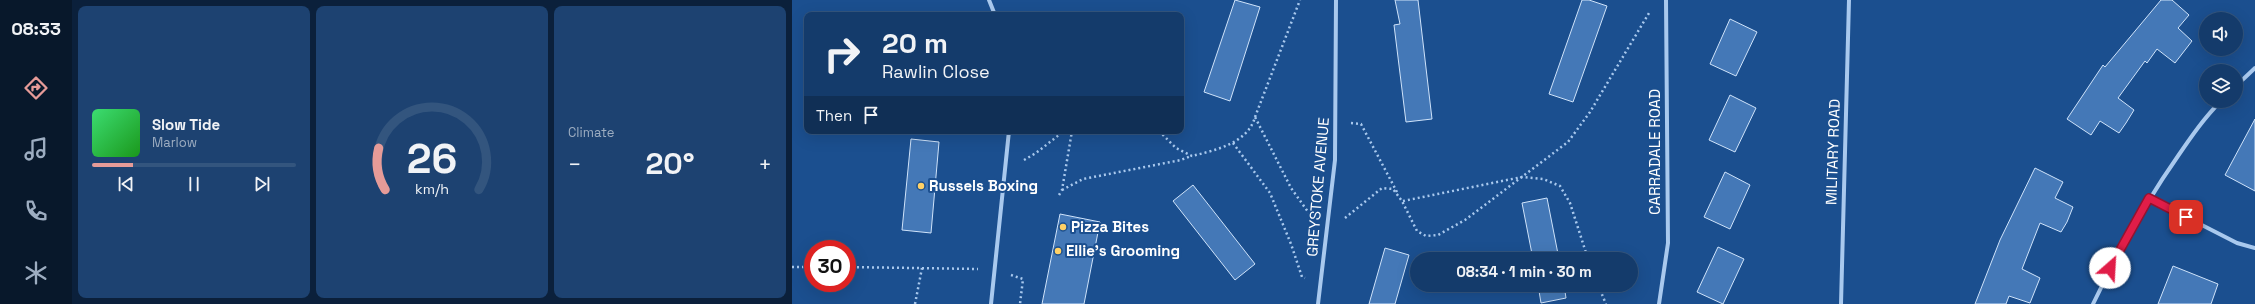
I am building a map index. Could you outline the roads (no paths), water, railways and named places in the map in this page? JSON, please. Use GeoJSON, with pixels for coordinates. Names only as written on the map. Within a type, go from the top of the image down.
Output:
{"type":"FeatureCollection","features":[{"type":"Feature","properties":{"kind":"street"},"geometry":{"type":"LineString","coordinates":[[989,0],[994,12]]}},
{"type":"Feature","properties":{"kind":"street","name":"GREYSTOKE AVENUE"},"geometry":{"type":"LineString","coordinates":[[1318,304],[1335,160],[1337,122],[1336,0]]}},
{"type":"Feature","properties":{"kind":"street","name":"CARRADALE ROAD"},"geometry":{"type":"LineString","coordinates":[[1659,304],[1668,243],[1666,0]]}},
{"type":"Feature","properties":{"kind":"street","name":"MILITARY ROAD"},"geometry":{"type":"LineString","coordinates":[[1841,304],[1849,0]]}},
{"type":"Feature","properties":{"kind":"street"},"geometry":{"type":"LineString","coordinates":[[2243,79],[2255,68]]}},
{"type":"Feature","properties":{"kind":"street"},"geometry":{"type":"LineString","coordinates":[[2094,304],[2116,256],[2149,198],[2207,114],[2213,108]]}},
{"type":"Feature","properties":{"kind":"street"},"geometry":{"type":"LineString","coordinates":[[991,304],[1009,134]]}},
{"type":"Feature","properties":{"kind":"street"},"geometry":{"type":"LineString","coordinates":[[2149,198],[2237,243],[2255,248]]}},
{"type":"Feature","properties":{"kind":"place","name":"Russels Boxing"},"geometry":{"type":"Point","coordinates":[921,186]}},
{"type":"Feature","properties":{"kind":"place","name":"Pizza Bites"},"geometry":{"type":"Point","coordinates":[1063,227]}},
{"type":"Feature","properties":{"kind":"place","name":"Ellie's Grooming"},"geometry":{"type":"Point","coordinates":[1058,251]}}]}
